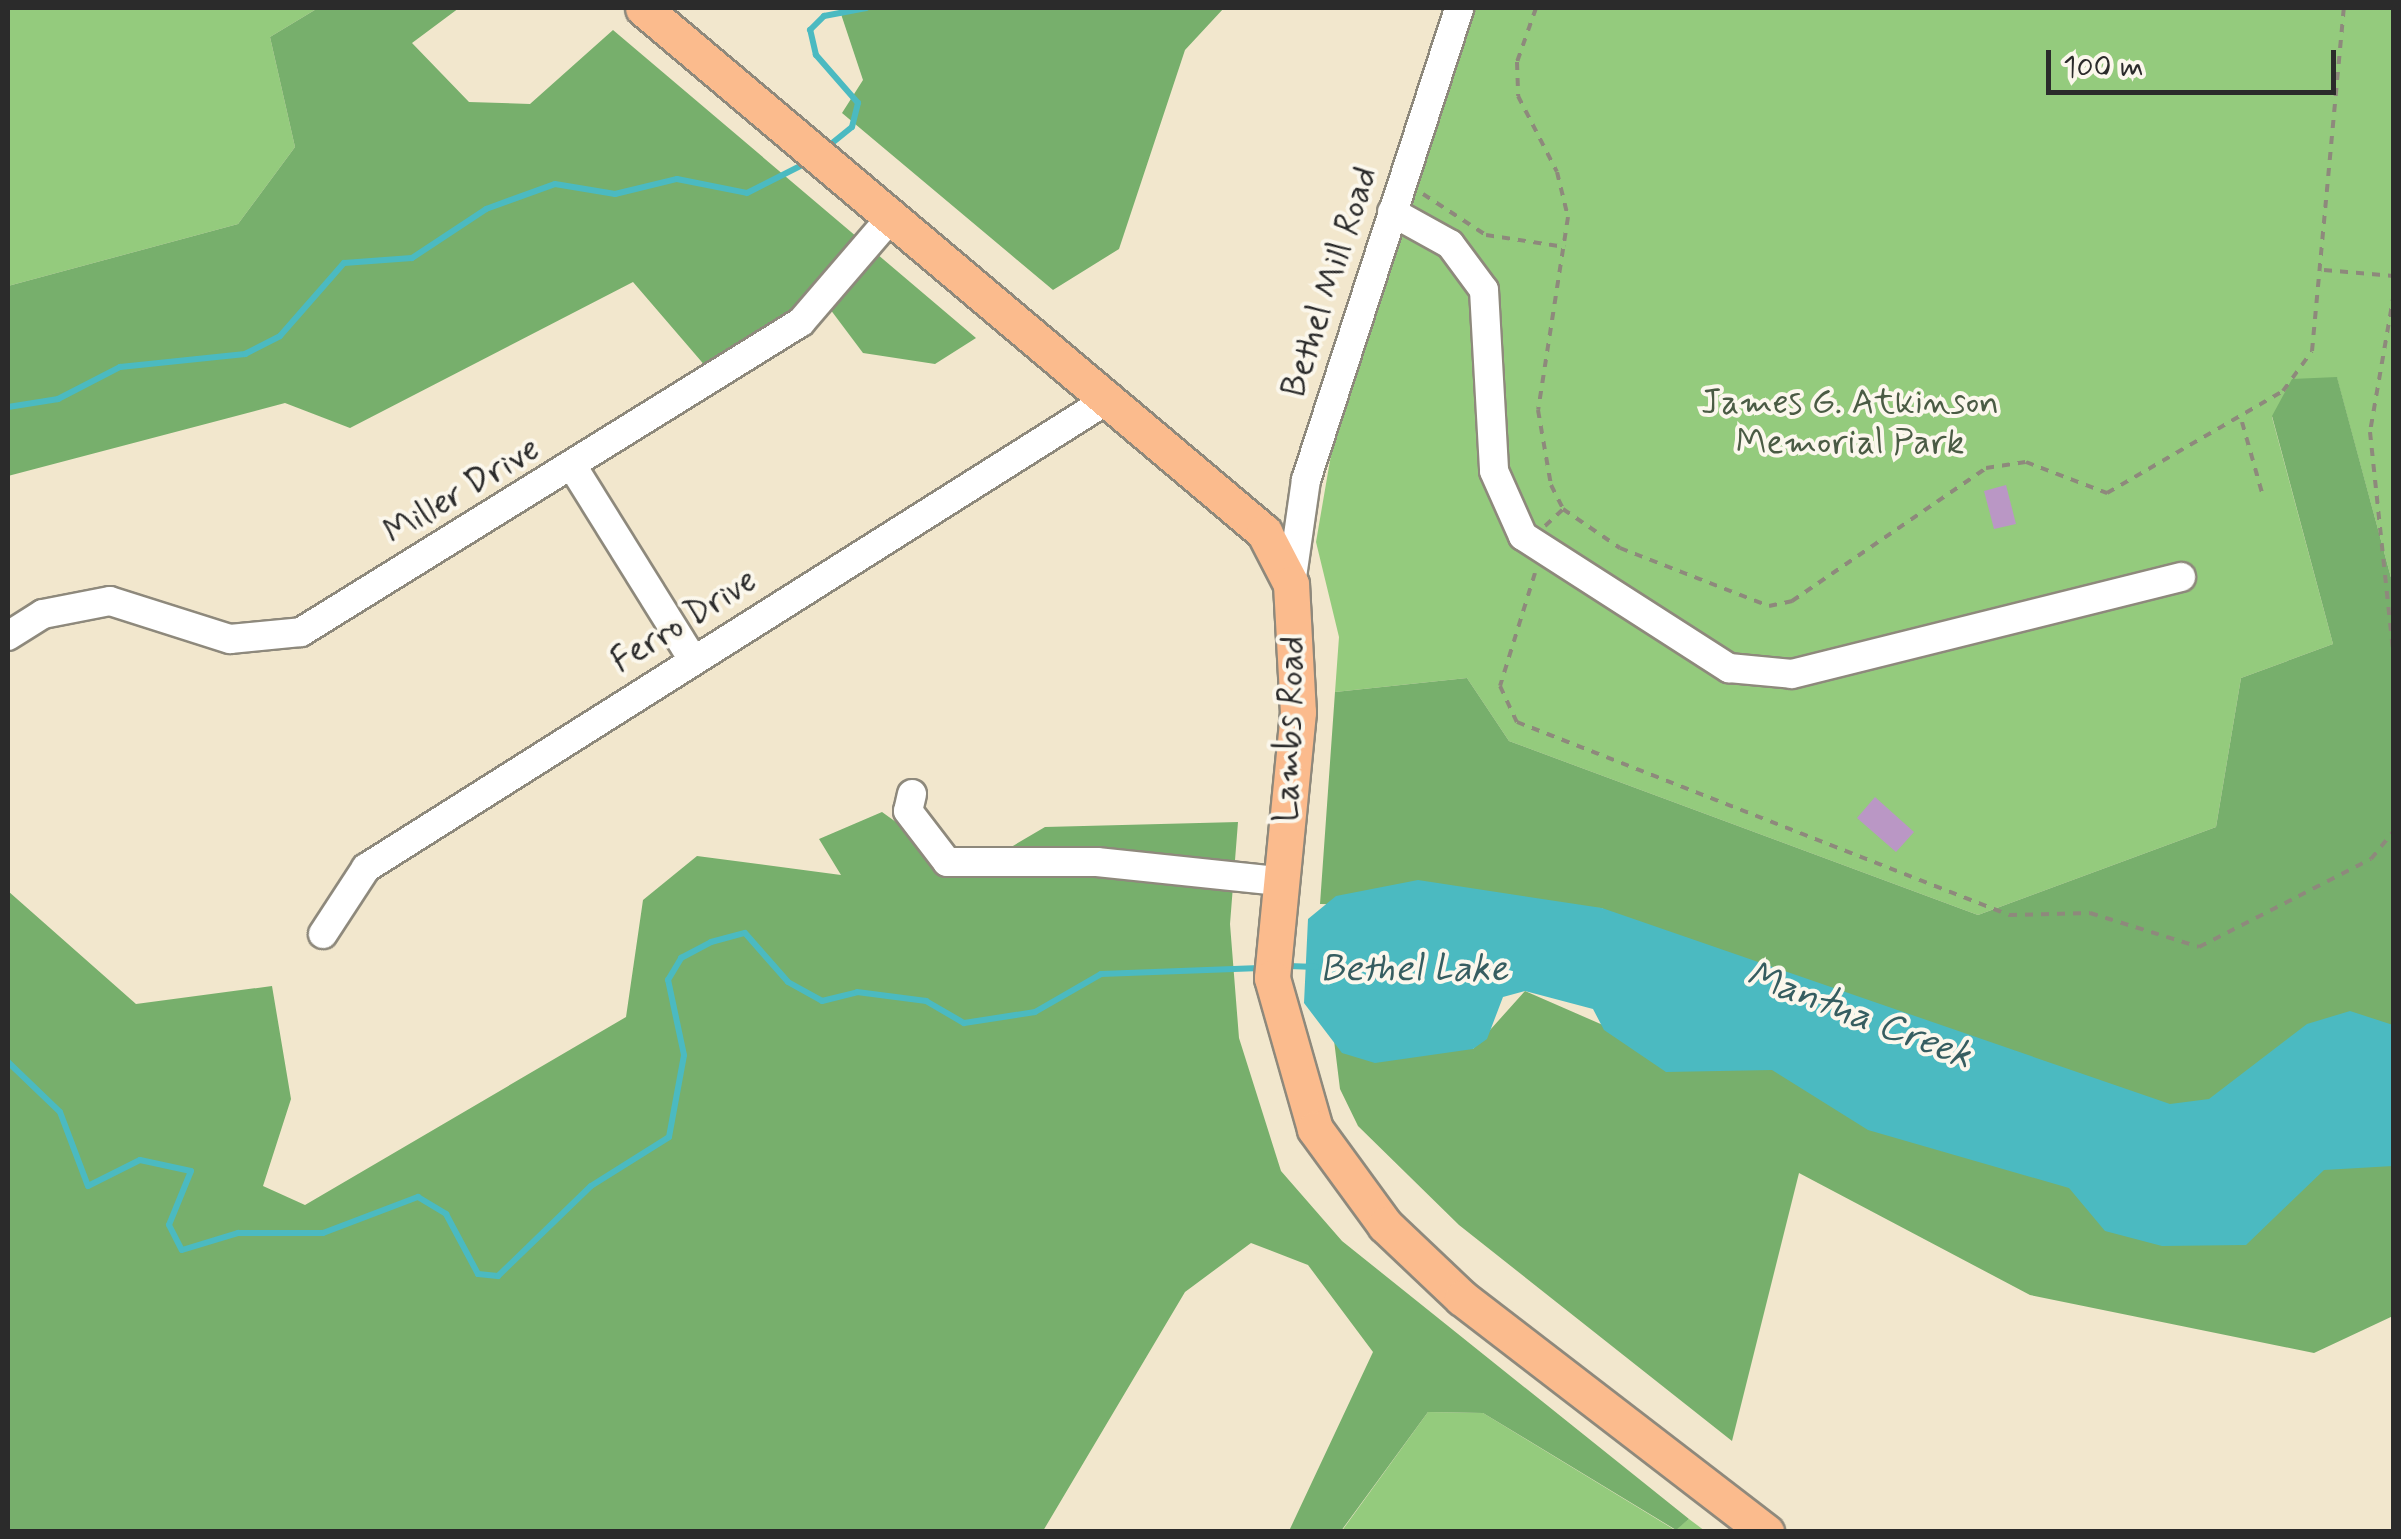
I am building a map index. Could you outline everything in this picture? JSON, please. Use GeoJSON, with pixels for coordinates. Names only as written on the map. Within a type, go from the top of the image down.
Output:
{"type":"FeatureCollection","features":[{"type":"Feature","properties":{"kind":"main road","name":"Lambs Road"},"geometry":{"type":"LineString","coordinates":[[643,8],[1245,511],[1291,584],[1298,712],[1271,955],[1278,1018],[1294,1081],[1346,1176],[1462,1298],[1766,1532]]}},
{"type":"Feature","properties":{"kind":"street","name":"Bethel Mill Road"},"geometry":{"type":"LineString","coordinates":[[1291,584],[1306,480],[1459,8]]}},
{"type":"Feature","properties":{"kind":"street"},"geometry":{"type":"LineString","coordinates":[[1392,212],[1450,244],[1484,290],[1494,471],[1507,511],[1537,547],[1716,662],[1768,675],[2181,577]]}},
{"type":"Feature","properties":{"kind":"street","name":"Miller Drive"},"geometry":{"type":"LineString","coordinates":[[8,636],[43,614],[110,601],[230,639],[301,632],[573,467],[801,322],[893,216]]}},
{"type":"Feature","properties":{"kind":"street","name":"Ferro Drive"},"geometry":{"type":"LineString","coordinates":[[323,934],[366,868],[1110,398]]}},
{"type":"Feature","properties":{"kind":"street"},"geometry":{"type":"LineString","coordinates":[[573,467],[692,660]]}},
{"type":"Feature","properties":{"kind":"street"},"geometry":{"type":"LineString","coordinates":[[912,794],[908,811],[947,862],[1097,862],[1278,881]]}},
{"type":"Feature","properties":{"kind":"path"},"geometry":{"type":"LineString","coordinates":[[1536,8],[1517,62],[1518,96],[1565,194],[1566,247],[1538,410],[1542,455],[1564,508],[1673,574],[1745,604],[1780,605],[1986,468],[2026,462],[2107,493],[2242,422],[2283,391],[2312,352],[2344,8]]}},
{"type":"Feature","properties":{"kind":"path"},"geometry":{"type":"LineString","coordinates":[[1401,182],[1486,235],[1566,247]]}},
{"type":"Feature","properties":{"kind":"path"},"geometry":{"type":"LineString","coordinates":[[2322,270],[2394,276]]}},
{"type":"Feature","properties":{"kind":"path"},"geometry":{"type":"LineString","coordinates":[[2394,293],[2370,432],[2394,661]]}},
{"type":"Feature","properties":{"kind":"path"},"geometry":{"type":"LineString","coordinates":[[2242,422],[2263,496]]}},
{"type":"Feature","properties":{"kind":"path"},"geometry":{"type":"LineString","coordinates":[[1564,508],[1537,547],[1500,686],[1517,722],[2009,915],[2090,913],[2199,947],[2371,859],[2394,830]]}},
{"type":"Feature","properties":{"kind":"green space"},"geometry":{"type":"Polygon","coordinates":[[[8,8],[318,8],[270,37],[295,147],[238,224],[8,286],[8,8]]]}},
{"type":"Feature","properties":{"kind":"green space"},"geometry":{"type":"Polygon","coordinates":[[[318,8],[459,8],[412,43],[469,102],[530,104],[613,30],[976,338],[935,364],[863,353],[824,301],[713,375],[633,282],[350,428],[285,403],[8,476],[8,286],[238,224],[295,147],[270,37],[318,8]]]}},
{"type":"Feature","properties":{"kind":"green space"},"geometry":{"type":"Polygon","coordinates":[[[839,8],[1224,8],[1185,50],[1119,249],[1053,290],[842,113],[863,80],[839,8]]]}},
{"type":"Feature","properties":{"kind":"green space","name":"James G. Atkinson Memorial Park"},"geometry":{"type":"Polygon","coordinates":[[[1466,8],[2393,8],[2393,585],[2337,378],[2272,417],[2333,644],[2241,678],[2216,827],[1978,915],[1509,741],[1467,678],[1335,692],[1339,637],[1316,542],[1338,414],[1466,8]]]}},
{"type":"Feature","properties":{"kind":"green space"},"geometry":{"type":"Polygon","coordinates":[[[2337,377],[2393,585],[2393,1316],[2314,1353],[2030,1295],[1799,1173],[1732,1441],[1459,1225],[1358,1126],[1340,1089],[1332,1024],[1473,1049],[1525,991],[1706,1070],[1602,908],[1320,904],[1335,692],[1467,678],[1509,741],[1978,915],[2216,827],[2241,678],[2333,644],[2272,416],[2292,379],[2337,377]]]}},
{"type":"Feature","properties":{"kind":"green space"},"geometry":{"type":"Polygon","coordinates":[[[882,812],[967,873],[1045,827],[1238,822],[1230,924],[1239,1038],[1281,1171],[1342,1241],[1689,1519],[1676,1530],[1483,1413],[1428,1412],[1341,1531],[1289,1531],[1373,1352],[1308,1265],[1251,1243],[1185,1292],[1043,1531],[8,1531],[8,891],[136,1004],[272,986],[291,1099],[263,1186],[305,1205],[626,1017],[643,900],[697,856],[841,875],[819,839],[882,812]]]}},
{"type":"Feature","properties":{"kind":"green space"},"geometry":{"type":"Polygon","coordinates":[[[1428,1412],[1483,1413],[1675,1530],[1689,1519],[1705,1531],[1341,1532],[1428,1412]]]}},
{"type":"Feature","properties":{"kind":"water","name":"Bethel Lake"},"geometry":{"type":"Polygon","coordinates":[[[1418,880],[1602,908],[2170,1104],[2209,1099],[2307,1024],[2350,1011],[2393,1025],[2393,1166],[2324,1170],[2246,1245],[2162,1246],[2105,1231],[2069,1188],[1868,1130],[1772,1070],[1666,1072],[1604,1030],[1593,1009],[1525,991],[1503,997],[1487,1039],[1473,1049],[1375,1063],[1342,1053],[1304,1003],[1308,919],[1336,896],[1418,880]]]}},
{"type":"Feature","properties":{"kind":"building"},"geometry":{"type":"Polygon","coordinates":[[[2006,485],[2016,524],[1994,529],[1984,491],[2006,485]]]}},
{"type":"Feature","properties":{"kind":"building"},"geometry":{"type":"Polygon","coordinates":[[[1875,797],[1914,832],[1896,852],[1857,818],[1875,797]]]}},
{"type":"Feature","properties":{"kind":"waterway"},"geometry":{"type":"LineString","coordinates":[[826,148],[852,127],[858,103],[816,55],[810,30],[824,16],[866,8]]}},
{"type":"Feature","properties":{"kind":"waterway"},"geometry":{"type":"LineString","coordinates":[[8,407],[58,399],[120,367],[245,354],[280,336],[344,263],[412,258],[486,209],[555,184],[615,194],[677,179],[747,193],[808,162]]}},
{"type":"Feature","properties":{"kind":"waterway","name":"Mantua Creek"},"geometry":{"type":"LineString","coordinates":[[8,1062],[60,1112],[88,1186],[140,1160],[191,1171],[169,1225],[182,1250],[238,1233],[323,1233],[418,1197],[446,1214],[478,1274],[498,1276],[591,1186],[669,1137],[684,1055],[668,980],[681,958],[711,942],[745,933],[788,982],[822,1001],[857,992],[926,1001],[964,1023],[1035,1012],[1101,974],[1260,968]]}},
{"type":"Feature","properties":{"kind":"waterway","name":"Mantua Creek"},"geometry":{"type":"LineString","coordinates":[[1289,966],[1316,967]]}}]}
